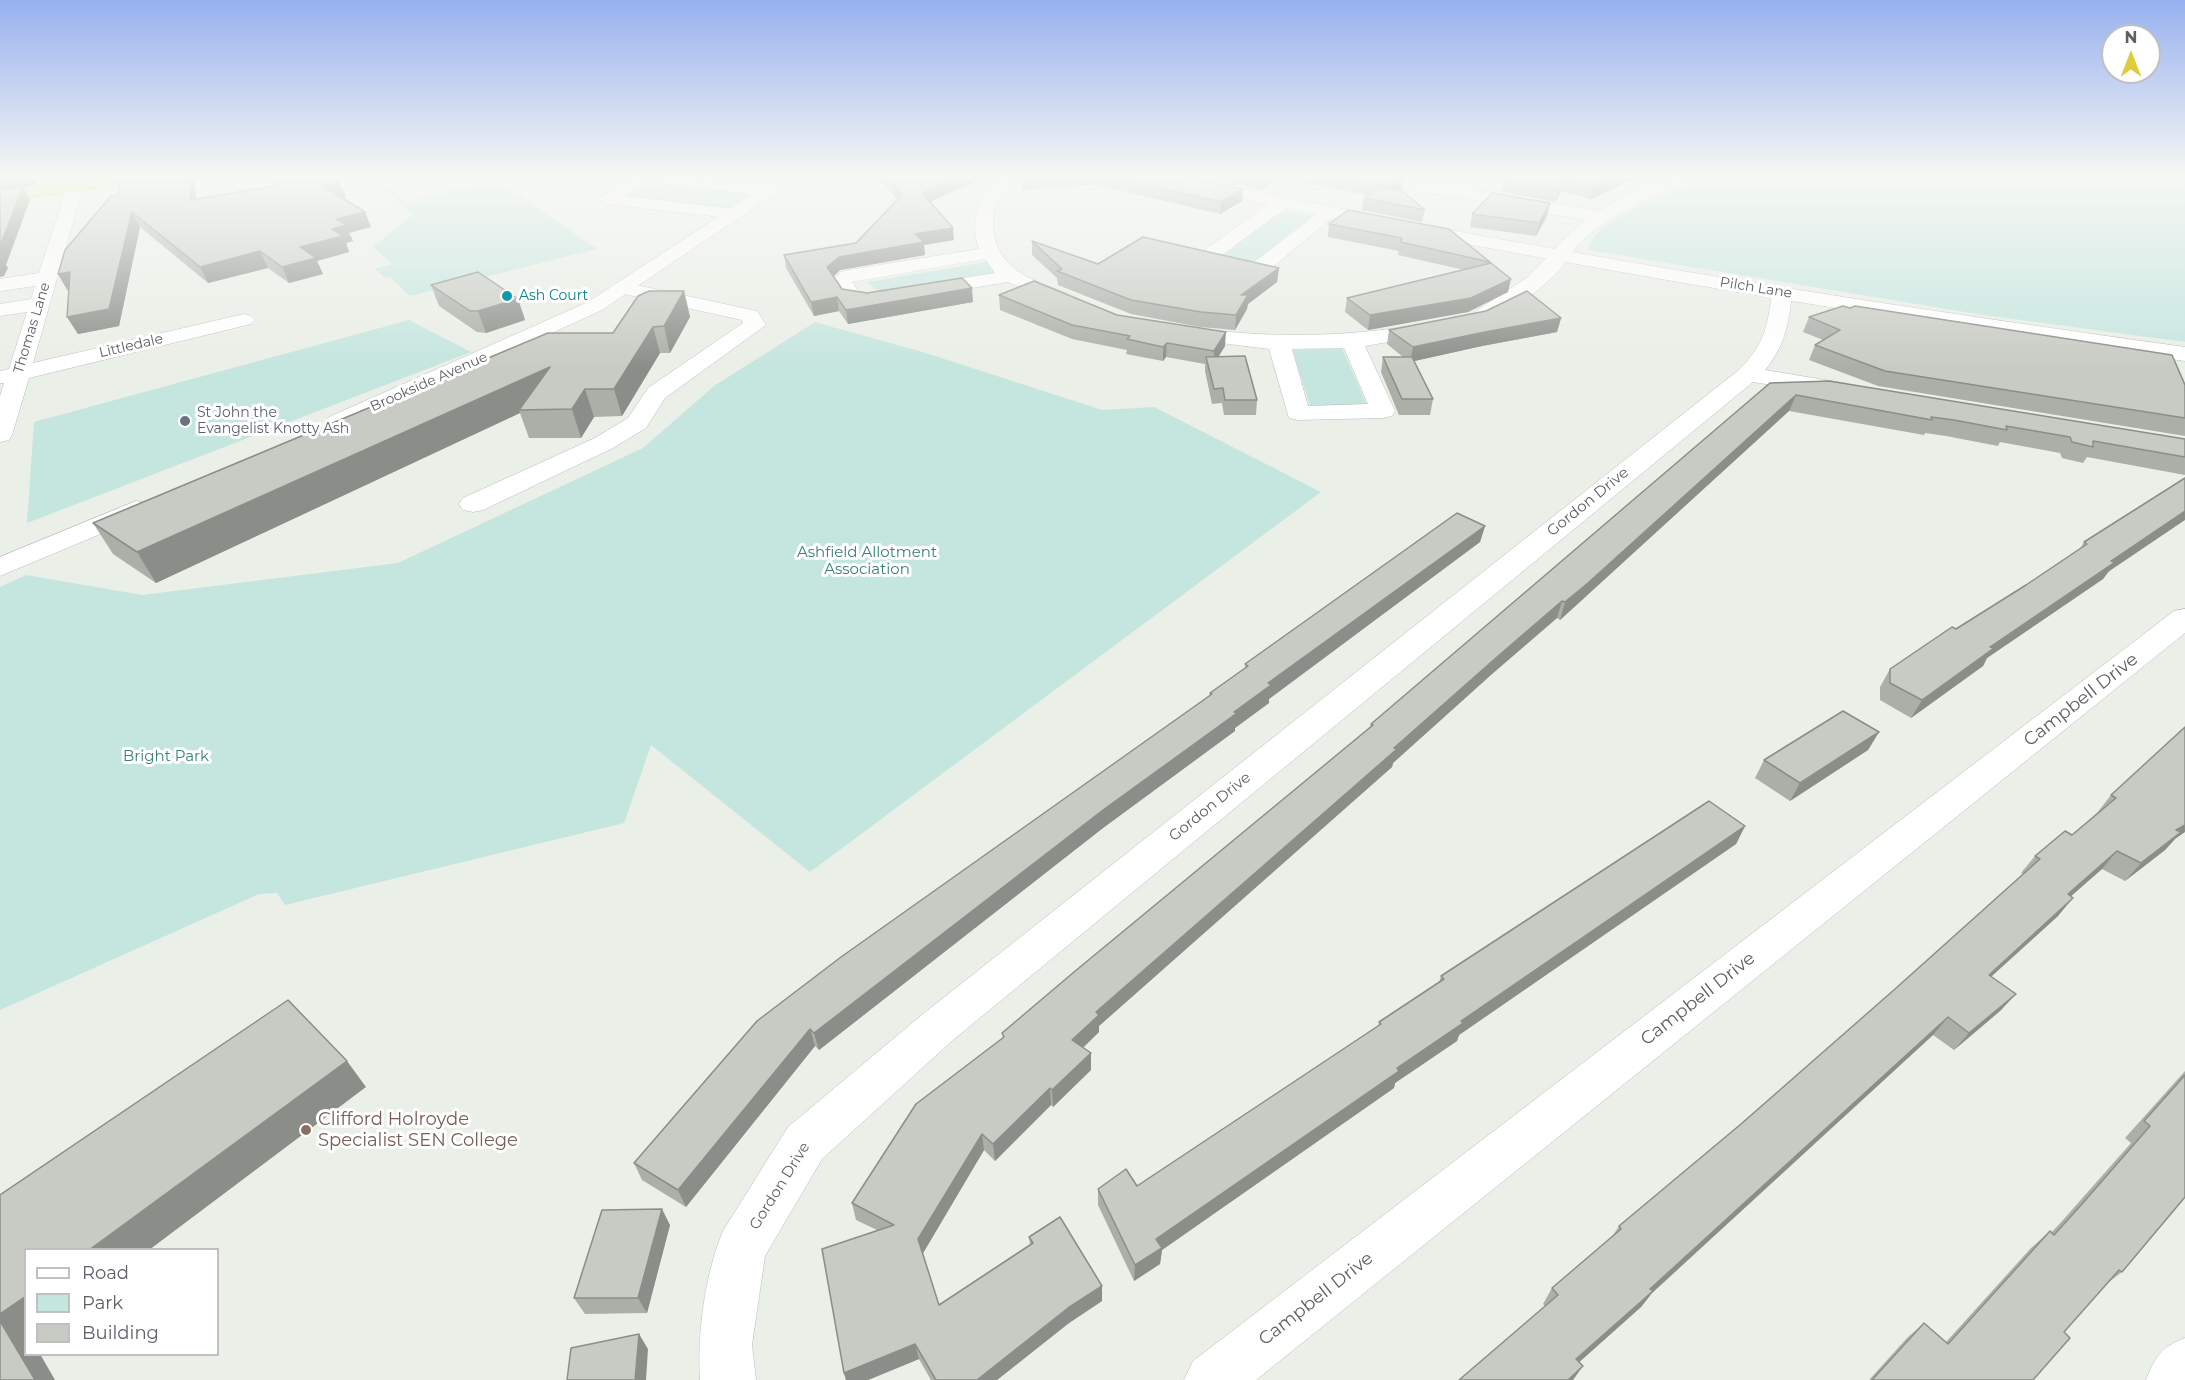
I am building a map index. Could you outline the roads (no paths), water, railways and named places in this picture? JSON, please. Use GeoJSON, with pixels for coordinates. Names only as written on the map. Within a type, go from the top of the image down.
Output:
{"type":"FeatureCollection","features":[{"type":"Feature","properties":{"kind":"street","name":"Thomas Lane"},"geometry":{"type":"LineString","coordinates":[[0,435],[9,375],[40,304],[59,239]]}},
{"type":"Feature","properties":{"kind":"street","name":"Brookside Avenue"},"geometry":{"type":"LineString","coordinates":[[313,432],[596,306],[698,239]]}},
{"type":"Feature","properties":{"kind":"street"},"geometry":{"type":"LineString","coordinates":[[986,239],[989,253],[1011,276],[1092,309]]}},
{"type":"Feature","properties":{"kind":"street"},"geometry":{"type":"LineString","coordinates":[[1231,239],[1206,258],[1257,270],[1296,239]]}},
{"type":"Feature","properties":{"kind":"street","name":"Pilch Lane"},"geometry":{"type":"LineString","coordinates":[[1470,239],[1782,293],[2185,354]]}},
{"type":"Feature","properties":{"kind":"street"},"geometry":{"type":"LineString","coordinates":[[1157,328],[1200,336],[1279,343],[1352,342],[1460,322],[1514,300],[1553,265],[1558,255],[1575,239]]}},
{"type":"Feature","properties":{"kind":"street"},"geometry":{"type":"LineString","coordinates":[[989,253],[848,276],[841,281],[853,297],[869,299],[1011,276]]}},
{"type":"Feature","properties":{"kind":"street"},"geometry":{"type":"LineString","coordinates":[[0,285],[47,278]]}},
{"type":"Feature","properties":{"kind":"street"},"geometry":{"type":"LineString","coordinates":[[473,504],[604,444],[637,423],[656,393],[754,325],[750,315],[622,288]]}},
{"type":"Feature","properties":{"kind":"street","name":"Gordon Drive"},"geometry":{"type":"LineString","coordinates":[[728,1380],[725,1345],[741,1249],[805,1143],[938,1027],[1748,374],[1769,352],[1776,339],[1782,293]]}},
{"type":"Feature","properties":{"kind":"street"},"geometry":{"type":"LineString","coordinates":[[0,310],[40,304]]}},
{"type":"Feature","properties":{"kind":"street","name":"Littledale"},"geometry":{"type":"LineString","coordinates":[[9,375],[244,320]]}},
{"type":"Feature","properties":{"kind":"street"},"geometry":{"type":"LineString","coordinates":[[1279,343],[1298,413],[1383,411],[1352,342]]}},
{"type":"Feature","properties":{"kind":"street"},"geometry":{"type":"LineString","coordinates":[[1748,374],[1863,393]]}},
{"type":"Feature","properties":{"kind":"street"},"geometry":{"type":"LineString","coordinates":[[0,567],[151,502]]}},
{"type":"Feature","properties":{"kind":"street","name":"Campbell Drive"},"geometry":{"type":"LineString","coordinates":[[1212,1380],[2185,618]]}},
{"type":"Feature","properties":{"kind":"street"},"geometry":{"type":"LineString","coordinates":[[2174,1380],[2185,1365]]}},
{"type":"Feature","properties":{"kind":"place","name":"Ash Court"},"geometry":{"type":"Point","coordinates":[507,296]}},
{"type":"Feature","properties":{"kind":"place","name":"St John the Evangelist Knotty Ash"},"geometry":{"type":"Point","coordinates":[185,421]}},
{"type":"Feature","properties":{"kind":"place","name":"Clifford Holroyde Specialist SEN College"},"geometry":{"type":"Point","coordinates":[306,1130]}},
{"type":"Feature","properties":{"kind":"park label","name":"Ashfield Allotment Association"},"geometry":{"type":"Point","coordinates":[867,562]}},
{"type":"Feature","properties":{"kind":"park label","name":"Bright Park"},"geometry":{"type":"Point","coordinates":[166,757]}}]}
